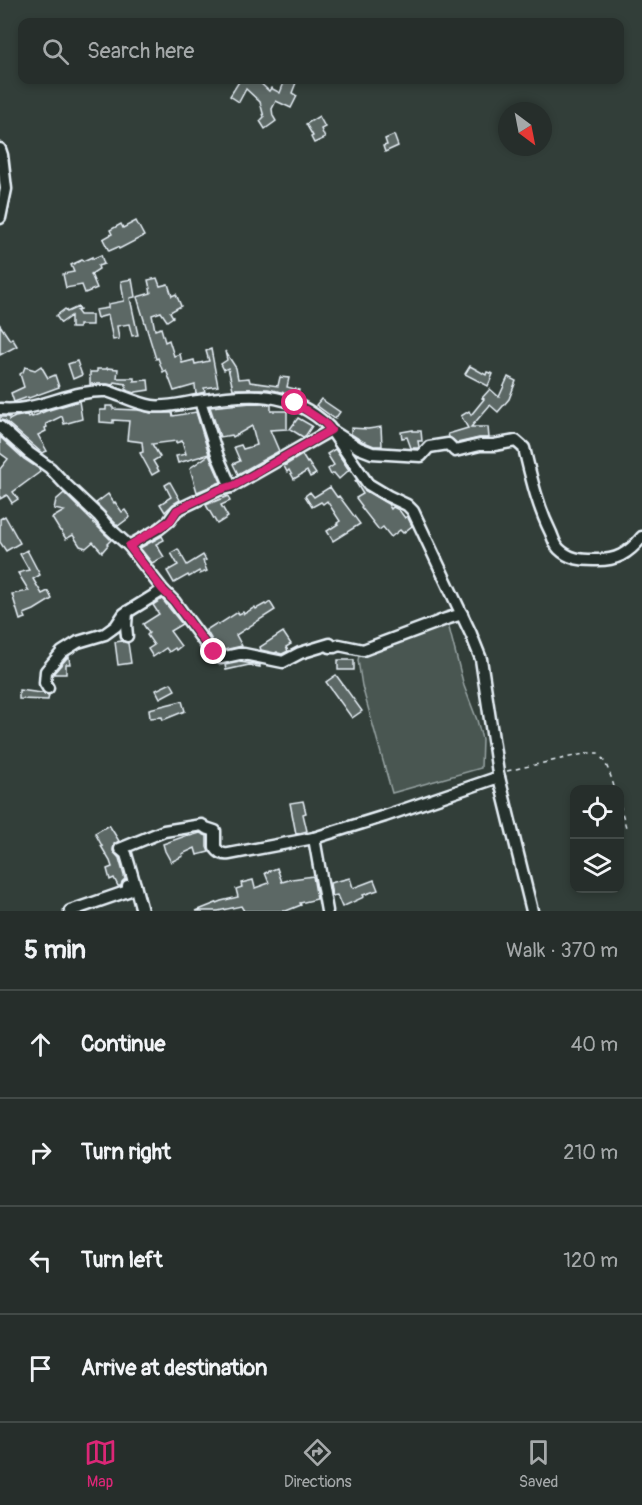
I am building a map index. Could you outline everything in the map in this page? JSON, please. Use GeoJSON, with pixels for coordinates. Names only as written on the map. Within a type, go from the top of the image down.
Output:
{"type":"FeatureCollection","features":[{"type":"Feature","properties":{"kind":"street"},"geometry":{"type":"LineString","coordinates":[[0,149],[6,189],[0,218]]}},
{"type":"Feature","properties":{"kind":"street"},"geometry":{"type":"LineString","coordinates":[[0,409],[23,410],[78,394],[101,391],[108,391],[153,406],[246,395],[267,396],[300,405],[324,422],[368,484],[413,511],[471,634],[481,660],[498,775],[532,911]]}},
{"type":"Feature","properties":{"kind":"street"},"geometry":{"type":"LineString","coordinates":[[200,401],[218,457],[231,487]]}},
{"type":"Feature","properties":{"kind":"street"},"geometry":{"type":"LineString","coordinates":[[0,427],[28,453],[50,468],[129,546],[210,650],[216,652],[221,658],[244,654],[283,662],[300,653],[330,644],[330,647],[339,645],[363,650],[462,614]]}},
{"type":"Feature","properties":{"kind":"street"},"geometry":{"type":"LineString","coordinates":[[129,546],[170,521],[177,510],[219,490],[231,487],[331,430]]}},
{"type":"Feature","properties":{"kind":"street"},"geometry":{"type":"LineString","coordinates":[[331,430],[359,448],[372,453],[421,456],[429,447],[448,444],[455,451],[480,445],[516,441],[524,448],[538,506],[561,550],[580,560],[606,560],[628,552],[642,537]]}},
{"type":"Feature","properties":{"kind":"street"},"geometry":{"type":"LineString","coordinates":[[48,688],[45,683],[46,671],[62,652],[78,642],[105,634],[116,626],[124,614],[163,590]]}},
{"type":"Feature","properties":{"kind":"street"},"geometry":{"type":"LineString","coordinates":[[127,612],[127,636]]}},
{"type":"Feature","properties":{"kind":"street"},"geometry":{"type":"LineString","coordinates":[[142,911],[126,854],[120,849],[164,831],[202,825],[215,831],[215,847],[225,855],[314,838],[385,816],[498,775]]}},
{"type":"Feature","properties":{"kind":"street"},"geometry":{"type":"LineString","coordinates":[[314,838],[327,911]]}},
{"type":"Feature","properties":{"kind":"street"},"geometry":{"type":"LineString","coordinates":[[70,911],[128,891],[128,886],[135,885]]}},
{"type":"Feature","properties":{"kind":"path"},"geometry":{"type":"LineString","coordinates":[[498,775],[588,753],[598,753],[604,759],[614,785]]}},
{"type":"Feature","properties":{"kind":"path"},"geometry":{"type":"LineString","coordinates":[[624,820],[627,831]]}},
{"type":"Feature","properties":{"kind":"shaded area"},"geometry":{"type":"Polygon","coordinates":[[[448,624],[464,686],[482,739],[481,768],[392,793],[362,686],[359,656],[448,624]]]}},
{"type":"Feature","properties":{"kind":"building"},"geometry":{"type":"Polygon","coordinates":[[[238,84],[261,84],[269,91],[271,88],[280,93],[283,84],[295,84],[292,93],[297,96],[291,108],[276,101],[272,109],[276,121],[265,129],[260,121],[264,117],[260,102],[246,89],[239,102],[230,96],[238,84]]]}},
{"type":"Feature","properties":{"kind":"building"},"geometry":{"type":"Polygon","coordinates":[[[319,116],[325,127],[321,129],[325,138],[314,143],[306,124],[319,116]]]}},
{"type":"Feature","properties":{"kind":"building"},"geometry":{"type":"Polygon","coordinates":[[[394,135],[398,146],[385,152],[383,146],[387,145],[385,139],[394,135]]]}},
{"type":"Feature","properties":{"kind":"building"},"geometry":{"type":"Polygon","coordinates":[[[136,221],[144,236],[119,249],[118,247],[109,251],[103,239],[112,234],[110,230],[121,224],[123,228],[136,221]]]}},
{"type":"Feature","properties":{"kind":"building"},"geometry":{"type":"Polygon","coordinates":[[[101,255],[104,264],[98,266],[99,269],[91,274],[97,288],[85,293],[82,285],[66,288],[63,274],[74,272],[71,265],[101,255]]]}},
{"type":"Feature","properties":{"kind":"building"},"geometry":{"type":"Polygon","coordinates":[[[157,278],[160,286],[168,284],[172,296],[176,294],[181,306],[170,312],[173,317],[167,321],[161,312],[152,315],[155,330],[161,328],[165,342],[169,340],[174,356],[180,354],[182,363],[194,360],[195,364],[209,361],[206,351],[211,349],[218,386],[204,388],[205,392],[196,394],[195,385],[174,391],[166,370],[163,372],[158,358],[156,359],[137,297],[151,293],[148,280],[157,278]]]}},
{"type":"Feature","properties":{"kind":"building"},"geometry":{"type":"Polygon","coordinates":[[[132,279],[135,297],[130,298],[138,335],[132,336],[129,324],[117,326],[119,339],[113,340],[108,315],[97,318],[95,310],[108,308],[108,304],[124,301],[121,281],[132,279]]]}},
{"type":"Feature","properties":{"kind":"building"},"geometry":{"type":"Polygon","coordinates":[[[78,307],[80,310],[77,311],[80,315],[92,315],[92,325],[79,325],[79,328],[71,328],[71,316],[61,323],[56,316],[65,309],[67,312],[78,307]]]}},
{"type":"Feature","properties":{"kind":"building"},"geometry":{"type":"Polygon","coordinates":[[[0,325],[17,346],[0,355],[0,325]]]}},
{"type":"Feature","properties":{"kind":"building"},"geometry":{"type":"Polygon","coordinates":[[[225,351],[236,368],[238,379],[249,378],[250,382],[278,386],[280,377],[289,378],[287,387],[299,390],[297,397],[268,389],[233,389],[228,368],[224,370],[221,364],[227,360],[225,351]]]}},
{"type":"Feature","properties":{"kind":"building"},"geometry":{"type":"Polygon","coordinates":[[[77,361],[82,375],[73,379],[68,364],[77,361]]]}},
{"type":"Feature","properties":{"kind":"building"},"geometry":{"type":"Polygon","coordinates":[[[41,366],[48,378],[55,375],[59,387],[14,402],[11,393],[24,387],[20,374],[25,367],[35,370],[41,366]]]}},
{"type":"Feature","properties":{"kind":"building"},"geometry":{"type":"Polygon","coordinates":[[[470,366],[486,375],[487,372],[493,374],[488,386],[465,374],[470,366]]]}},
{"type":"Feature","properties":{"kind":"building"},"geometry":{"type":"Polygon","coordinates":[[[107,368],[118,369],[117,378],[134,378],[134,381],[148,380],[149,390],[135,393],[126,390],[126,384],[114,382],[113,385],[90,384],[90,372],[107,368]]]}},
{"type":"Feature","properties":{"kind":"building"},"geometry":{"type":"Polygon","coordinates":[[[508,377],[516,381],[509,399],[498,412],[490,405],[471,427],[488,427],[489,438],[457,443],[449,437],[448,434],[468,428],[461,416],[469,411],[471,415],[490,389],[499,397],[508,377]]]}},
{"type":"Feature","properties":{"kind":"building"},"geometry":{"type":"Polygon","coordinates":[[[321,399],[340,412],[335,419],[316,405],[321,399]]]}},
{"type":"Feature","properties":{"kind":"building"},"geometry":{"type":"Polygon","coordinates":[[[79,401],[82,419],[64,424],[62,416],[46,424],[46,431],[38,435],[47,451],[42,453],[5,421],[0,420],[0,417],[9,417],[9,420],[27,415],[32,417],[79,401]]]}},
{"type":"Feature","properties":{"kind":"building"},"geometry":{"type":"Polygon","coordinates":[[[251,403],[271,405],[271,411],[287,411],[287,429],[270,430],[279,451],[238,474],[233,464],[240,461],[234,447],[241,445],[243,449],[257,445],[252,426],[233,437],[232,435],[220,437],[210,407],[251,403]]]}},
{"type":"Feature","properties":{"kind":"building"},"geometry":{"type":"Polygon","coordinates":[[[106,406],[113,406],[113,409],[172,413],[173,416],[196,412],[209,454],[178,463],[176,456],[186,454],[182,441],[152,444],[160,457],[153,461],[159,471],[152,475],[140,453],[143,452],[142,442],[127,440],[129,421],[100,422],[100,410],[106,410],[106,406]]]}},
{"type":"Feature","properties":{"kind":"building"},"geometry":{"type":"Polygon","coordinates":[[[298,418],[312,426],[303,437],[290,429],[298,418]]]}},
{"type":"Feature","properties":{"kind":"building"},"geometry":{"type":"Polygon","coordinates":[[[381,427],[382,446],[374,446],[351,434],[351,428],[381,427]]]}},
{"type":"Feature","properties":{"kind":"building"},"geometry":{"type":"Polygon","coordinates":[[[421,431],[422,441],[418,441],[418,448],[411,448],[407,437],[402,438],[401,432],[421,431]]]}},
{"type":"Feature","properties":{"kind":"building"},"geometry":{"type":"Polygon","coordinates":[[[0,437],[40,472],[13,492],[18,499],[12,503],[7,495],[0,499],[0,469],[8,459],[0,453],[0,437]]]}},
{"type":"Feature","properties":{"kind":"building"},"geometry":{"type":"Polygon","coordinates":[[[335,449],[349,470],[339,479],[334,473],[331,475],[328,469],[334,465],[327,454],[335,449]]]}},
{"type":"Feature","properties":{"kind":"building"},"geometry":{"type":"Polygon","coordinates":[[[209,455],[221,482],[197,492],[190,468],[209,455]]]}},
{"type":"Feature","properties":{"kind":"building"},"geometry":{"type":"Polygon","coordinates":[[[302,455],[316,474],[310,477],[307,471],[294,479],[284,466],[302,455]]]}},
{"type":"Feature","properties":{"kind":"building"},"geometry":{"type":"Polygon","coordinates":[[[356,480],[364,490],[388,504],[391,509],[393,507],[399,510],[405,518],[407,516],[412,526],[403,533],[400,530],[391,537],[383,527],[379,530],[356,498],[363,494],[356,480]]]}},
{"type":"Feature","properties":{"kind":"building"},"geometry":{"type":"Polygon","coordinates":[[[170,482],[180,500],[165,512],[160,504],[171,497],[165,485],[170,482]]]}},
{"type":"Feature","properties":{"kind":"building"},"geometry":{"type":"Polygon","coordinates":[[[330,487],[360,524],[333,541],[327,531],[340,521],[327,501],[312,507],[305,496],[310,492],[314,497],[330,487]]]}},
{"type":"Feature","properties":{"kind":"building"},"geometry":{"type":"Polygon","coordinates":[[[64,493],[111,540],[102,552],[93,542],[86,548],[80,546],[73,535],[66,539],[60,531],[52,518],[64,511],[54,509],[56,500],[64,493]]]}},
{"type":"Feature","properties":{"kind":"building"},"geometry":{"type":"Polygon","coordinates":[[[108,494],[122,512],[125,510],[130,517],[118,526],[96,503],[108,494]]]}},
{"type":"Feature","properties":{"kind":"building"},"geometry":{"type":"Polygon","coordinates":[[[228,496],[230,501],[221,505],[228,517],[217,524],[206,505],[228,496]]]}},
{"type":"Feature","properties":{"kind":"building"},"geometry":{"type":"Polygon","coordinates":[[[5,516],[20,543],[6,551],[0,542],[0,519],[5,516]]]}},
{"type":"Feature","properties":{"kind":"building"},"geometry":{"type":"Polygon","coordinates":[[[162,536],[164,540],[156,544],[164,557],[152,563],[140,548],[162,536]]]}},
{"type":"Feature","properties":{"kind":"building"},"geometry":{"type":"Polygon","coordinates":[[[178,549],[187,565],[203,555],[207,571],[200,574],[199,571],[189,577],[188,575],[174,583],[167,571],[178,565],[171,553],[178,549]]]}},
{"type":"Feature","properties":{"kind":"building"},"geometry":{"type":"Polygon","coordinates":[[[27,550],[40,575],[33,579],[42,594],[48,591],[52,599],[24,614],[26,618],[20,620],[12,594],[29,591],[18,573],[29,570],[20,554],[27,550]]]}},
{"type":"Feature","properties":{"kind":"building"},"geometry":{"type":"Polygon","coordinates":[[[162,599],[182,624],[170,631],[181,646],[169,652],[166,648],[153,657],[148,649],[154,645],[143,624],[159,614],[153,605],[162,599]]]}},
{"type":"Feature","properties":{"kind":"building"},"geometry":{"type":"Polygon","coordinates":[[[270,602],[275,610],[236,635],[242,646],[224,650],[215,641],[213,642],[206,630],[238,612],[244,614],[270,602]]]}},
{"type":"Feature","properties":{"kind":"building"},"geometry":{"type":"Polygon","coordinates":[[[283,632],[291,644],[286,647],[288,651],[282,654],[261,650],[260,647],[283,632]]]}},
{"type":"Feature","properties":{"kind":"building"},"geometry":{"type":"Polygon","coordinates":[[[115,642],[128,643],[131,663],[118,665],[115,642]]]}},
{"type":"Feature","properties":{"kind":"building"},"geometry":{"type":"Polygon","coordinates":[[[69,657],[70,664],[66,664],[66,674],[53,674],[67,658],[69,657]]]}},
{"type":"Feature","properties":{"kind":"building"},"geometry":{"type":"Polygon","coordinates":[[[338,660],[354,660],[354,670],[338,670],[338,660]]]}},
{"type":"Feature","properties":{"kind":"building"},"geometry":{"type":"Polygon","coordinates":[[[240,662],[260,665],[260,667],[249,665],[226,670],[225,665],[240,662]]]}},
{"type":"Feature","properties":{"kind":"building"},"geometry":{"type":"Polygon","coordinates":[[[336,675],[362,711],[352,718],[326,682],[336,675]]]}},
{"type":"Feature","properties":{"kind":"building"},"geometry":{"type":"Polygon","coordinates":[[[171,683],[175,690],[160,698],[156,690],[171,683]]]}},
{"type":"Feature","properties":{"kind":"building"},"geometry":{"type":"Polygon","coordinates":[[[19,690],[49,695],[48,700],[19,699],[19,690]]]}},
{"type":"Feature","properties":{"kind":"building"},"geometry":{"type":"Polygon","coordinates":[[[182,701],[185,711],[163,720],[162,717],[150,718],[149,709],[182,701]]]}},
{"type":"Feature","properties":{"kind":"building"},"geometry":{"type":"Polygon","coordinates":[[[303,801],[307,831],[296,834],[290,803],[303,801]]]}},
{"type":"Feature","properties":{"kind":"building"},"geometry":{"type":"Polygon","coordinates":[[[109,825],[119,841],[114,844],[113,851],[119,858],[125,879],[121,886],[118,886],[114,878],[110,880],[107,869],[112,867],[95,833],[109,825]]]}},
{"type":"Feature","properties":{"kind":"building"},"geometry":{"type":"Polygon","coordinates":[[[200,833],[207,836],[209,852],[197,855],[195,848],[171,862],[163,844],[200,833]]]}},
{"type":"Feature","properties":{"kind":"building"},"geometry":{"type":"Polygon","coordinates":[[[277,868],[282,882],[313,876],[317,899],[300,903],[301,905],[286,911],[244,911],[241,906],[218,911],[196,911],[238,897],[236,889],[242,887],[241,883],[253,880],[255,888],[269,883],[265,873],[277,868]]]}},
{"type":"Feature","properties":{"kind":"building"},"geometry":{"type":"Polygon","coordinates":[[[350,878],[353,888],[374,880],[378,890],[363,895],[364,897],[342,907],[337,895],[332,896],[330,883],[350,878]]]}},
{"type":"Feature","properties":{"kind":"route"},"geometry":{"type":"LineString","coordinates":[[214,652],[210,650],[129,546],[170,521],[177,510],[235,485],[331,430],[324,422],[295,403]]}}]}
